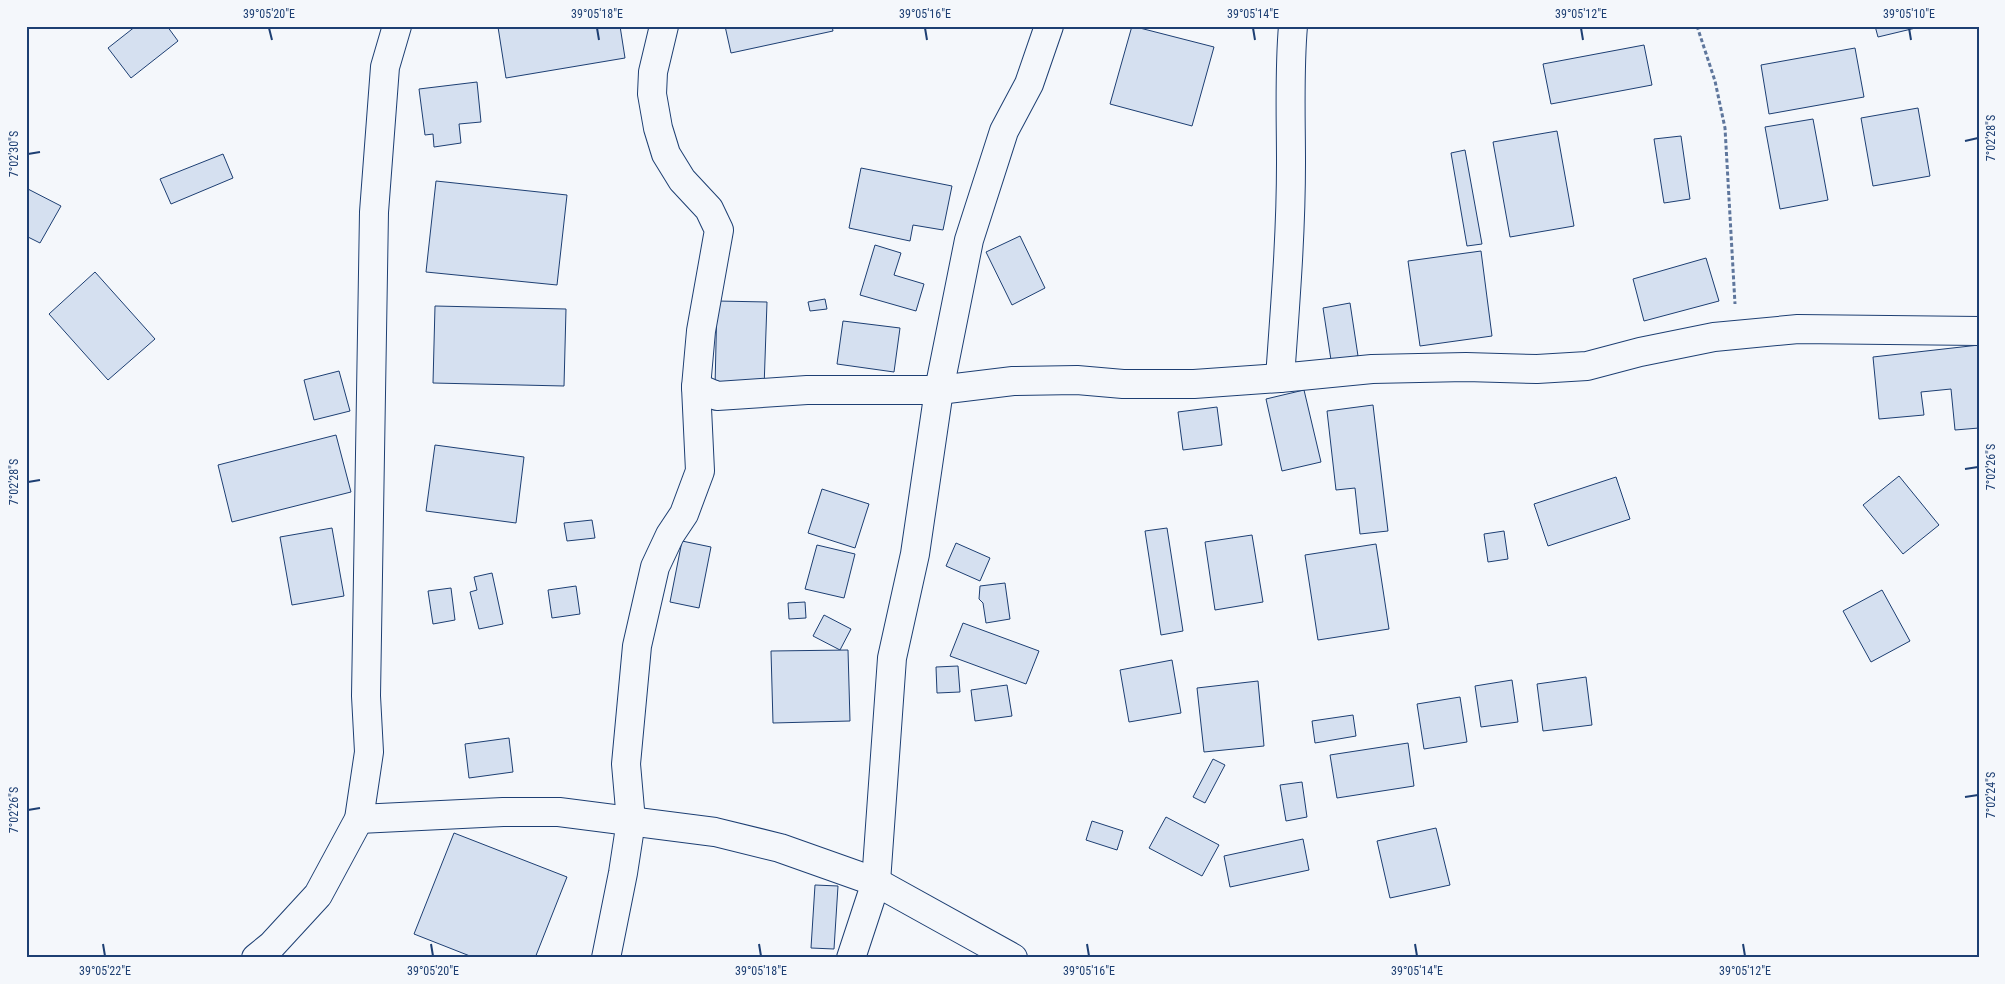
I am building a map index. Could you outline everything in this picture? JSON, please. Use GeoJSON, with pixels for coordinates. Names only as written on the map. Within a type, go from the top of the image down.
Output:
{"type":"FeatureCollection","features":[{"type":"Feature","properties":{"kind":"street"},"geometry":{"type":"LineString","coordinates":[[256,958],[272,945],[318,895],[359,819],[369,752],[366,696],[374,212],[385,66],[397,26]]}},
{"type":"Feature","properties":{"kind":"street"},"geometry":{"type":"LineString","coordinates":[[606,958],[623,874],[631,821],[626,764],[637,646],[655,566],[670,535],[684,514],[700,471],[696,387],[701,331],[719,230],[709,208],[682,180],[666,154],[658,128],[652,94],[664,26]]}},
{"type":"Feature","properties":{"kind":"street"},"geometry":{"type":"LineString","coordinates":[[851,958],[876,882],[892,658],[915,554],[939,390],[969,240],[1004,130],[1029,84],[1049,26]]}},
{"type":"Feature","properties":{"kind":"street"},"geometry":{"type":"LineString","coordinates":[[1280,378],[1288,250],[1291,163],[1289,92],[1293,26]]}},
{"type":"Feature","properties":{"kind":"street"},"geometry":{"type":"LineString","coordinates":[[696,387],[717,396],[807,390],[939,390],[1013,381],[1077,380],[1141,384],[1280,378],[1372,369],[1587,366],[1640,352],[1736,335],[1833,328],[1979,331]]}},
{"type":"Feature","properties":{"kind":"street"},"geometry":{"type":"LineString","coordinates":[[359,819],[503,812],[559,812],[715,832],[780,848],[876,882],[1014,958]]}},
{"type":"Feature","properties":{"kind":"path"},"geometry":{"type":"LineString","coordinates":[[1697,26],[1715,81],[1725,128],[1736,335]]}},
{"type":"Feature","properties":{"kind":"building"},"geometry":{"type":"Polygon","coordinates":[[[136,26],[167,26],[178,41],[131,78],[108,48],[136,26]]]}},
{"type":"Feature","properties":{"kind":"building"},"geometry":{"type":"Polygon","coordinates":[[[620,26],[625,58],[506,78],[498,27],[620,26]]]}},
{"type":"Feature","properties":{"kind":"building"},"geometry":{"type":"Polygon","coordinates":[[[725,26],[832,26],[833,31],[731,53],[725,26]]]}},
{"type":"Feature","properties":{"kind":"building"},"geometry":{"type":"Polygon","coordinates":[[[1132,26],[1214,47],[1192,126],[1110,104],[1132,26]]]}},
{"type":"Feature","properties":{"kind":"building"},"geometry":{"type":"Polygon","coordinates":[[[1875,26],[1924,26],[1878,37],[1875,26]]]}},
{"type":"Feature","properties":{"kind":"building"},"geometry":{"type":"Polygon","coordinates":[[[1644,45],[1652,85],[1551,104],[1543,64],[1644,45]]]}},
{"type":"Feature","properties":{"kind":"building"},"geometry":{"type":"Polygon","coordinates":[[[1855,48],[1864,97],[1769,114],[1761,65],[1855,48]]]}},
{"type":"Feature","properties":{"kind":"building"},"geometry":{"type":"Polygon","coordinates":[[[477,82],[481,122],[459,124],[461,143],[434,147],[433,134],[425,135],[419,89],[477,82]]]}},
{"type":"Feature","properties":{"kind":"building"},"geometry":{"type":"Polygon","coordinates":[[[1918,108],[1930,176],[1873,186],[1861,118],[1918,108]]]}},
{"type":"Feature","properties":{"kind":"building"},"geometry":{"type":"Polygon","coordinates":[[[1813,119],[1828,200],[1780,209],[1765,127],[1813,119]]]}},
{"type":"Feature","properties":{"kind":"building"},"geometry":{"type":"Polygon","coordinates":[[[1557,131],[1574,226],[1510,237],[1493,142],[1557,131]]]}},
{"type":"Feature","properties":{"kind":"building"},"geometry":{"type":"Polygon","coordinates":[[[1681,136],[1690,199],[1664,203],[1654,139],[1681,136]]]}},
{"type":"Feature","properties":{"kind":"building"},"geometry":{"type":"Polygon","coordinates":[[[1465,150],[1482,244],[1467,246],[1451,153],[1465,150]]]}},
{"type":"Feature","properties":{"kind":"building"},"geometry":{"type":"Polygon","coordinates":[[[223,154],[233,178],[171,204],[160,179],[223,154]]]}},
{"type":"Feature","properties":{"kind":"building"},"geometry":{"type":"Polygon","coordinates":[[[861,168],[952,186],[943,230],[913,225],[910,241],[849,228],[861,168]]]}},
{"type":"Feature","properties":{"kind":"building"},"geometry":{"type":"Polygon","coordinates":[[[436,181],[567,195],[557,285],[426,272],[436,181]]]}},
{"type":"Feature","properties":{"kind":"building"},"geometry":{"type":"Polygon","coordinates":[[[26,188],[61,206],[40,243],[26,236],[26,188]]]}},
{"type":"Feature","properties":{"kind":"building"},"geometry":{"type":"Polygon","coordinates":[[[1020,236],[1045,288],[1012,305],[986,252],[1020,236]]]}},
{"type":"Feature","properties":{"kind":"building"},"geometry":{"type":"Polygon","coordinates":[[[875,245],[901,253],[894,275],[924,284],[916,311],[860,295],[875,245]]]}},
{"type":"Feature","properties":{"kind":"building"},"geometry":{"type":"Polygon","coordinates":[[[1481,251],[1492,336],[1420,346],[1408,261],[1481,251]]]}},
{"type":"Feature","properties":{"kind":"building"},"geometry":{"type":"Polygon","coordinates":[[[1706,258],[1719,301],[1644,321],[1633,279],[1706,258]]]}},
{"type":"Feature","properties":{"kind":"building"},"geometry":{"type":"Polygon","coordinates":[[[95,272],[155,339],[108,380],[49,314],[95,272]]]}},
{"type":"Feature","properties":{"kind":"building"},"geometry":{"type":"Polygon","coordinates":[[[825,299],[827,309],[810,311],[808,302],[825,299]]]}},
{"type":"Feature","properties":{"kind":"building"},"geometry":{"type":"Polygon","coordinates":[[[717,301],[767,302],[764,388],[715,387],[717,301]]]}},
{"type":"Feature","properties":{"kind":"building"},"geometry":{"type":"Polygon","coordinates":[[[1350,303],[1358,356],[1331,360],[1323,308],[1350,303]]]}},
{"type":"Feature","properties":{"kind":"building"},"geometry":{"type":"Polygon","coordinates":[[[435,306],[566,309],[564,386],[433,383],[435,306]]]}},
{"type":"Feature","properties":{"kind":"building"},"geometry":{"type":"Polygon","coordinates":[[[843,321],[900,328],[894,372],[837,364],[843,321]]]}},
{"type":"Feature","properties":{"kind":"building"},"geometry":{"type":"Polygon","coordinates":[[[1979,345],[1979,428],[1955,430],[1951,389],[1921,392],[1924,415],[1879,419],[1873,357],[1979,345]]]}},
{"type":"Feature","properties":{"kind":"building"},"geometry":{"type":"Polygon","coordinates":[[[339,371],[350,411],[314,420],[304,380],[339,371]]]}},
{"type":"Feature","properties":{"kind":"building"},"geometry":{"type":"Polygon","coordinates":[[[1304,390],[1321,462],[1282,471],[1266,399],[1304,390]]]}},
{"type":"Feature","properties":{"kind":"building"},"geometry":{"type":"Polygon","coordinates":[[[1373,405],[1388,531],[1360,534],[1355,488],[1336,490],[1327,411],[1373,405]]]}},
{"type":"Feature","properties":{"kind":"building"},"geometry":{"type":"Polygon","coordinates":[[[1217,407],[1222,445],[1183,450],[1178,412],[1217,407]]]}},
{"type":"Feature","properties":{"kind":"building"},"geometry":{"type":"Polygon","coordinates":[[[336,435],[351,492],[232,522],[218,465],[336,435]]]}},
{"type":"Feature","properties":{"kind":"building"},"geometry":{"type":"Polygon","coordinates":[[[435,445],[524,457],[516,523],[426,511],[435,445]]]}},
{"type":"Feature","properties":{"kind":"building"},"geometry":{"type":"Polygon","coordinates":[[[1899,476],[1939,525],[1903,554],[1863,505],[1899,476]]]}},
{"type":"Feature","properties":{"kind":"building"},"geometry":{"type":"Polygon","coordinates":[[[1616,477],[1630,519],[1548,546],[1534,504],[1616,477]]]}},
{"type":"Feature","properties":{"kind":"building"},"geometry":{"type":"Polygon","coordinates":[[[822,489],[869,504],[855,548],[808,533],[822,489]]]}},
{"type":"Feature","properties":{"kind":"building"},"geometry":{"type":"Polygon","coordinates":[[[592,520],[595,538],[567,541],[564,523],[592,520]]]}},
{"type":"Feature","properties":{"kind":"building"},"geometry":{"type":"Polygon","coordinates":[[[332,528],[344,596],[292,605],[280,537],[332,528]]]}},
{"type":"Feature","properties":{"kind":"building"},"geometry":{"type":"Polygon","coordinates":[[[1167,528],[1183,631],[1161,635],[1145,531],[1167,528]]]}},
{"type":"Feature","properties":{"kind":"building"},"geometry":{"type":"Polygon","coordinates":[[[1504,531],[1508,559],[1488,562],[1484,534],[1504,531]]]}},
{"type":"Feature","properties":{"kind":"building"},"geometry":{"type":"Polygon","coordinates":[[[1252,535],[1263,602],[1215,610],[1205,542],[1252,535]]]}},
{"type":"Feature","properties":{"kind":"building"},"geometry":{"type":"Polygon","coordinates":[[[682,541],[711,547],[699,608],[670,602],[682,541]]]}},
{"type":"Feature","properties":{"kind":"building"},"geometry":{"type":"Polygon","coordinates":[[[956,543],[990,558],[980,581],[946,566],[956,543]]]}},
{"type":"Feature","properties":{"kind":"building"},"geometry":{"type":"Polygon","coordinates":[[[1376,544],[1389,629],[1318,640],[1305,555],[1376,544]]]}},
{"type":"Feature","properties":{"kind":"building"},"geometry":{"type":"Polygon","coordinates":[[[817,545],[855,554],[844,598],[805,589],[817,545]]]}},
{"type":"Feature","properties":{"kind":"building"},"geometry":{"type":"Polygon","coordinates":[[[492,573],[503,624],[479,629],[470,592],[477,590],[474,577],[492,573]]]}},
{"type":"Feature","properties":{"kind":"building"},"geometry":{"type":"Polygon","coordinates":[[[1005,583],[1010,619],[986,623],[983,603],[979,599],[980,586],[1005,583]]]}},
{"type":"Feature","properties":{"kind":"building"},"geometry":{"type":"Polygon","coordinates":[[[576,586],[580,614],[552,618],[548,590],[576,586]]]}},
{"type":"Feature","properties":{"kind":"building"},"geometry":{"type":"Polygon","coordinates":[[[451,588],[455,620],[433,624],[428,591],[451,588]]]}},
{"type":"Feature","properties":{"kind":"building"},"geometry":{"type":"Polygon","coordinates":[[[1882,590],[1910,641],[1871,662],[1843,611],[1882,590]]]}},
{"type":"Feature","properties":{"kind":"building"},"geometry":{"type":"Polygon","coordinates":[[[805,602],[806,618],[789,619],[788,603],[805,602]]]}},
{"type":"Feature","properties":{"kind":"building"},"geometry":{"type":"Polygon","coordinates":[[[824,615],[851,629],[840,650],[813,636],[824,615]]]}},
{"type":"Feature","properties":{"kind":"building"},"geometry":{"type":"Polygon","coordinates":[[[963,623],[1039,651],[1026,684],[950,656],[963,623]]]}},
{"type":"Feature","properties":{"kind":"building"},"geometry":{"type":"Polygon","coordinates":[[[848,650],[850,721],[773,723],[771,651],[848,650]]]}},
{"type":"Feature","properties":{"kind":"building"},"geometry":{"type":"Polygon","coordinates":[[[1172,660],[1181,713],[1129,722],[1120,670],[1172,660]]]}},
{"type":"Feature","properties":{"kind":"building"},"geometry":{"type":"Polygon","coordinates":[[[958,666],[960,692],[937,693],[936,667],[958,666]]]}},
{"type":"Feature","properties":{"kind":"building"},"geometry":{"type":"Polygon","coordinates":[[[1586,677],[1592,725],[1543,731],[1537,684],[1586,677]]]}},
{"type":"Feature","properties":{"kind":"building"},"geometry":{"type":"Polygon","coordinates":[[[1512,680],[1518,722],[1481,727],[1475,686],[1512,680]]]}},
{"type":"Feature","properties":{"kind":"building"},"geometry":{"type":"Polygon","coordinates":[[[1258,681],[1264,746],[1204,752],[1197,688],[1258,681]]]}},
{"type":"Feature","properties":{"kind":"building"},"geometry":{"type":"Polygon","coordinates":[[[1007,685],[1012,716],[975,721],[971,690],[1007,685]]]}},
{"type":"Feature","properties":{"kind":"building"},"geometry":{"type":"Polygon","coordinates":[[[1460,697],[1467,742],[1424,749],[1417,704],[1460,697]]]}},
{"type":"Feature","properties":{"kind":"building"},"geometry":{"type":"Polygon","coordinates":[[[1353,715],[1356,736],[1315,743],[1312,721],[1353,715]]]}},
{"type":"Feature","properties":{"kind":"building"},"geometry":{"type":"Polygon","coordinates":[[[509,738],[513,772],[469,778],[465,744],[509,738]]]}},
{"type":"Feature","properties":{"kind":"building"},"geometry":{"type":"Polygon","coordinates":[[[1408,743],[1414,786],[1337,798],[1330,755],[1408,743]]]}},
{"type":"Feature","properties":{"kind":"building"},"geometry":{"type":"Polygon","coordinates":[[[1213,759],[1225,765],[1205,803],[1193,797],[1213,759]]]}},
{"type":"Feature","properties":{"kind":"building"},"geometry":{"type":"Polygon","coordinates":[[[1302,782],[1307,817],[1286,821],[1280,785],[1302,782]]]}},
{"type":"Feature","properties":{"kind":"building"},"geometry":{"type":"Polygon","coordinates":[[[1166,817],[1219,845],[1202,876],[1149,848],[1166,817]]]}},
{"type":"Feature","properties":{"kind":"building"},"geometry":{"type":"Polygon","coordinates":[[[1092,821],[1123,831],[1117,850],[1086,840],[1092,821]]]}},
{"type":"Feature","properties":{"kind":"building"},"geometry":{"type":"Polygon","coordinates":[[[1436,828],[1450,885],[1390,898],[1377,841],[1436,828]]]}},
{"type":"Feature","properties":{"kind":"building"},"geometry":{"type":"Polygon","coordinates":[[[454,833],[567,877],[535,958],[475,958],[414,934],[454,833]]]}},
{"type":"Feature","properties":{"kind":"building"},"geometry":{"type":"Polygon","coordinates":[[[1303,839],[1309,870],[1230,887],[1224,856],[1303,839]]]}},
{"type":"Feature","properties":{"kind":"building"},"geometry":{"type":"Polygon","coordinates":[[[815,885],[838,886],[834,949],[811,948],[815,885]]]}}]}
